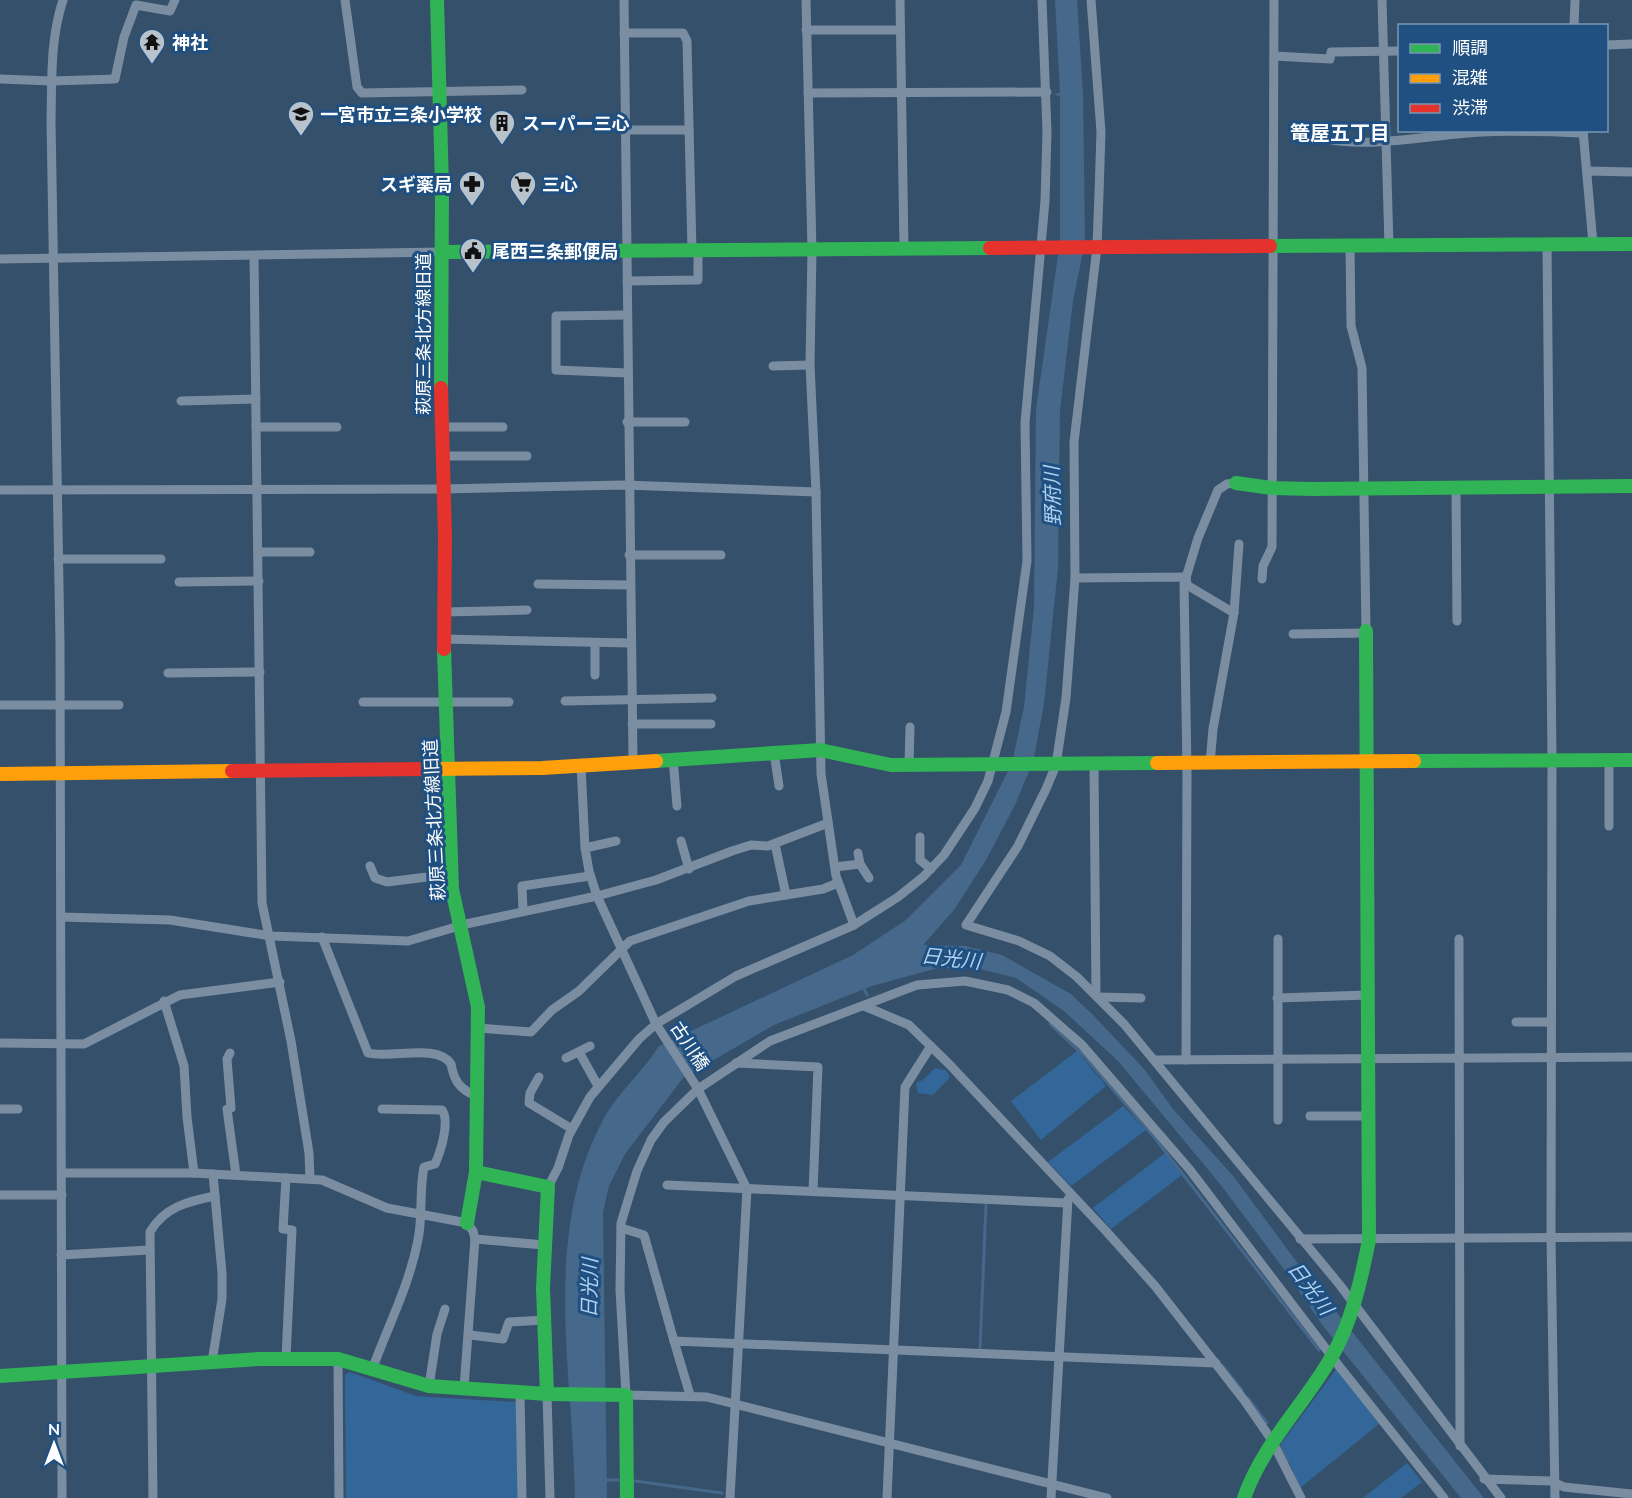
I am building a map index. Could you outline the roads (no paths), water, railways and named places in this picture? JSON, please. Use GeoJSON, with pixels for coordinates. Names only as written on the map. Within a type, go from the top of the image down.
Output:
{"type":"FeatureCollection","features":[{"type":"Feature","properties":{"kind":"street"},"geometry":{"type":"LineString","coordinates":[[62,1498],[62,1043],[58,774],[60,705],[52,81],[56,22],[63,0]]}},
{"type":"Feature","properties":{"kind":"street"},"geometry":{"type":"LineString","coordinates":[[0,79],[52,81],[115,79],[124,37],[136,5],[170,11],[175,0]]}},
{"type":"Feature","properties":{"kind":"street"},"geometry":{"type":"LineString","coordinates":[[345,0],[357,87],[362,93],[522,90]]}},
{"type":"Feature","properties":{"kind":"street","name":"萩原三条北方線旧道"},"geometry":{"type":"LineString","coordinates":[[436,0],[440,91],[444,639],[452,874],[460,927],[478,1007],[476,1172],[467,1223]]}},
{"type":"Feature","properties":{"kind":"street"},"geometry":{"type":"LineString","coordinates":[[624,0],[627,130],[627,422],[633,761]]}},
{"type":"Feature","properties":{"kind":"street"},"geometry":{"type":"LineString","coordinates":[[806,0],[812,250],[810,365],[816,492],[820,750],[828,823],[838,883],[854,925]]}},
{"type":"Feature","properties":{"kind":"street"},"geometry":{"type":"LineString","coordinates":[[900,0],[904,249]]}},
{"type":"Feature","properties":{"kind":"street"},"geometry":{"type":"LineString","coordinates":[[550,1498],[543,1288],[548,1187],[558,1168],[572,1129],[598,1086],[639,1039],[656,1024],[736,976],[854,925],[898,897],[944,855],[975,808],[993,766],[1006,712],[1027,561],[1025,423],[1045,201],[1047,92],[1042,0]]}},
{"type":"Feature","properties":{"kind":"street"},"geometry":{"type":"LineString","coordinates":[[1091,0],[1101,132],[1097,247],[1074,442],[1075,578],[1066,698],[1056,765],[1018,846],[966,925],[1039,950],[1077,976],[1097,996],[1155,1060],[1353,1304],[1484,1479],[1501,1498]]}},
{"type":"Feature","properties":{"kind":"street"},"geometry":{"type":"LineString","coordinates":[[1262,579],[1263,566],[1272,547],[1274,0]]}},
{"type":"Feature","properties":{"kind":"street"},"geometry":{"type":"LineString","coordinates":[[1382,0],[1389,246]]}},
{"type":"Feature","properties":{"kind":"street"},"geometry":{"type":"LineString","coordinates":[[1574,24],[1575,0]]}},
{"type":"Feature","properties":{"kind":"street"},"geometry":{"type":"LineString","coordinates":[[806,30],[900,30]]}},
{"type":"Feature","properties":{"kind":"street"},"geometry":{"type":"LineString","coordinates":[[624,33],[683,33],[687,41],[689,130],[698,280],[627,281]]}},
{"type":"Feature","properties":{"kind":"street"},"geometry":{"type":"LineString","coordinates":[[1608,45],[1632,44]]}},
{"type":"Feature","properties":{"kind":"street"},"geometry":{"type":"LineString","coordinates":[[1274,56],[1330,58],[1331,52],[1398,51]]}},
{"type":"Feature","properties":{"kind":"street"},"geometry":{"type":"LineString","coordinates":[[808,93],[1047,92]]}},
{"type":"Feature","properties":{"kind":"street"},"geometry":{"type":"LineString","coordinates":[[627,130],[689,130]]}},
{"type":"Feature","properties":{"kind":"street"},"geometry":{"type":"LineString","coordinates":[[1320,138],[1338,141],[1387,142],[1480,132]]}},
{"type":"Feature","properties":{"kind":"street"},"geometry":{"type":"LineString","coordinates":[[1583,132],[1593,244]]}},
{"type":"Feature","properties":{"kind":"street"},"geometry":{"type":"LineString","coordinates":[[1587,171],[1632,172]]}},
{"type":"Feature","properties":{"kind":"street"},"geometry":{"type":"LineString","coordinates":[[0,259],[627,250],[1632,243]]}},
{"type":"Feature","properties":{"kind":"street"},"geometry":{"type":"LineString","coordinates":[[1547,244],[1552,761],[1551,1238],[1555,1498]]}},
{"type":"Feature","properties":{"kind":"street"},"geometry":{"type":"LineString","coordinates":[[1244,1498],[1256,1467],[1271,1439],[1332,1356],[1353,1304],[1369,1240],[1365,488],[1362,368],[1351,326],[1350,246]]}},
{"type":"Feature","properties":{"kind":"street"},"geometry":{"type":"LineString","coordinates":[[254,256],[262,903],[280,982],[309,1153],[310,1179]]}},
{"type":"Feature","properties":{"kind":"street"},"geometry":{"type":"LineString","coordinates":[[626,315],[556,316],[556,370],[627,373]]}},
{"type":"Feature","properties":{"kind":"street"},"geometry":{"type":"LineString","coordinates":[[773,366],[810,365]]}},
{"type":"Feature","properties":{"kind":"street"},"geometry":{"type":"LineString","coordinates":[[181,401],[256,399]]}},
{"type":"Feature","properties":{"kind":"street"},"geometry":{"type":"LineString","coordinates":[[627,422],[685,422]]}},
{"type":"Feature","properties":{"kind":"street"},"geometry":{"type":"LineString","coordinates":[[256,427],[337,427]]}},
{"type":"Feature","properties":{"kind":"street"},"geometry":{"type":"LineString","coordinates":[[441,427],[503,427]]}},
{"type":"Feature","properties":{"kind":"street"},"geometry":{"type":"LineString","coordinates":[[442,456],[527,456]]}},
{"type":"Feature","properties":{"kind":"street"},"geometry":{"type":"LineString","coordinates":[[1186,1059],[1186,577],[1198,538],[1218,490],[1227,484],[1236,483],[1272,488],[1632,486]]}},
{"type":"Feature","properties":{"kind":"street"},"geometry":{"type":"LineString","coordinates":[[0,489],[443,489],[628,486],[816,492]]}},
{"type":"Feature","properties":{"kind":"street"},"geometry":{"type":"LineString","coordinates":[[1456,487],[1457,621]]}},
{"type":"Feature","properties":{"kind":"street"},"geometry":{"type":"LineString","coordinates":[[1210,764],[1213,729],[1234,613],[1239,544]]}},
{"type":"Feature","properties":{"kind":"street"},"geometry":{"type":"LineString","coordinates":[[259,552],[310,552]]}},
{"type":"Feature","properties":{"kind":"street"},"geometry":{"type":"LineString","coordinates":[[629,555],[721,555]]}},
{"type":"Feature","properties":{"kind":"street"},"geometry":{"type":"LineString","coordinates":[[58,559],[161,559]]}},
{"type":"Feature","properties":{"kind":"street"},"geometry":{"type":"LineString","coordinates":[[1075,578],[1186,577]]}},
{"type":"Feature","properties":{"kind":"street"},"geometry":{"type":"LineString","coordinates":[[1186,577],[1187,585],[1234,613]]}},
{"type":"Feature","properties":{"kind":"street"},"geometry":{"type":"LineString","coordinates":[[179,582],[259,581]]}},
{"type":"Feature","properties":{"kind":"street"},"geometry":{"type":"LineString","coordinates":[[538,584],[629,585]]}},
{"type":"Feature","properties":{"kind":"street"},"geometry":{"type":"LineString","coordinates":[[444,612],[527,610]]}},
{"type":"Feature","properties":{"kind":"street"},"geometry":{"type":"LineString","coordinates":[[1293,634],[1366,632]]}},
{"type":"Feature","properties":{"kind":"street"},"geometry":{"type":"LineString","coordinates":[[444,639],[535,640],[548,644],[630,644]]}},
{"type":"Feature","properties":{"kind":"street"},"geometry":{"type":"LineString","coordinates":[[595,644],[595,675]]}},
{"type":"Feature","properties":{"kind":"street"},"geometry":{"type":"LineString","coordinates":[[168,674],[260,672]]}},
{"type":"Feature","properties":{"kind":"street"},"geometry":{"type":"LineString","coordinates":[[565,701],[712,698]]}},
{"type":"Feature","properties":{"kind":"street"},"geometry":{"type":"LineString","coordinates":[[363,702],[509,702]]}},
{"type":"Feature","properties":{"kind":"street"},"geometry":{"type":"LineString","coordinates":[[0,705],[119,705]]}},
{"type":"Feature","properties":{"kind":"street"},"geometry":{"type":"LineString","coordinates":[[632,724],[711,724]]}},
{"type":"Feature","properties":{"kind":"street"},"geometry":{"type":"LineString","coordinates":[[909,765],[910,728]]}},
{"type":"Feature","properties":{"kind":"street"},"geometry":{"type":"LineString","coordinates":[[0,774],[449,769],[581,765],[820,750],[891,765],[1187,765],[1632,760]]}},
{"type":"Feature","properties":{"kind":"street"},"geometry":{"type":"LineString","coordinates":[[774,752],[779,786]]}},
{"type":"Feature","properties":{"kind":"street"},"geometry":{"type":"LineString","coordinates":[[673,758],[677,806]]}},
{"type":"Feature","properties":{"kind":"street"},"geometry":{"type":"LineString","coordinates":[[1609,760],[1609,826]]}},
{"type":"Feature","properties":{"kind":"street","name":"古川橋"},"geometry":{"type":"LineString","coordinates":[[581,765],[585,848],[590,876],[597,896],[656,1024],[697,1087],[747,1189]]}},
{"type":"Feature","properties":{"kind":"street"},"geometry":{"type":"LineString","coordinates":[[1094,765],[1097,996]]}},
{"type":"Feature","properties":{"kind":"street"},"geometry":{"type":"LineString","coordinates":[[61,917],[170,920],[271,936],[408,941],[523,911],[597,896],[688,868],[751,845],[775,844],[828,823]]}},
{"type":"Feature","properties":{"kind":"street"},"geometry":{"type":"LineString","coordinates":[[920,837],[921,860],[931,869]]}},
{"type":"Feature","properties":{"kind":"street"},"geometry":{"type":"LineString","coordinates":[[585,848],[616,841]]}},
{"type":"Feature","properties":{"kind":"street"},"geometry":{"type":"LineString","coordinates":[[681,841],[688,868]]}},
{"type":"Feature","properties":{"kind":"street"},"geometry":{"type":"LineString","coordinates":[[775,844],[786,895]]}},
{"type":"Feature","properties":{"kind":"street"},"geometry":{"type":"LineString","coordinates":[[858,853],[860,864],[869,878]]}},
{"type":"Feature","properties":{"kind":"street"},"geometry":{"type":"LineString","coordinates":[[835,867],[860,864]]}},
{"type":"Feature","properties":{"kind":"street"},"geometry":{"type":"LineString","coordinates":[[370,866],[375,878],[387,882],[452,874]]}},
{"type":"Feature","properties":{"kind":"street"},"geometry":{"type":"LineString","coordinates":[[523,911],[522,886],[590,876]]}},
{"type":"Feature","properties":{"kind":"street"},"geometry":{"type":"LineString","coordinates":[[478,1028],[531,1032],[552,1010],[579,991],[630,941],[749,902],[823,890],[838,883]]}},
{"type":"Feature","properties":{"kind":"street"},"geometry":{"type":"LineString","coordinates":[[322,937],[368,1053],[393,1056],[427,1052],[440,1056],[451,1064],[454,1077],[460,1087],[477,1096]]}},
{"type":"Feature","properties":{"kind":"street"},"geometry":{"type":"LineString","coordinates":[[1278,939],[1278,1120]]}},
{"type":"Feature","properties":{"kind":"street"},"geometry":{"type":"LineString","coordinates":[[1459,939],[1460,1446]]}},
{"type":"Feature","properties":{"kind":"street"},"geometry":{"type":"LineString","coordinates":[[0,1043],[84,1044],[180,994],[280,982]]}},
{"type":"Feature","properties":{"kind":"street"},"geometry":{"type":"LineString","coordinates":[[627,1498],[626,1395],[620,1290],[621,1228],[628,1198],[651,1140],[697,1087],[770,1041],[899,991],[940,982],[983,984],[1008,990],[1034,1003],[1082,1045],[1158,1131],[1444,1498]]}},
{"type":"Feature","properties":{"kind":"street"},"geometry":{"type":"LineString","coordinates":[[1277,998],[1368,995]]}},
{"type":"Feature","properties":{"kind":"street"},"geometry":{"type":"LineString","coordinates":[[1097,996],[1142,998]]}},
{"type":"Feature","properties":{"kind":"street"},"geometry":{"type":"LineString","coordinates":[[164,1001],[184,1066],[194,1173]]}},
{"type":"Feature","properties":{"kind":"street"},"geometry":{"type":"LineString","coordinates":[[864,1006],[909,1025],[931,1046],[1068,1199],[1155,1286],[1216,1363],[1271,1439],[1301,1498]]}},
{"type":"Feature","properties":{"kind":"street"},"geometry":{"type":"LineString","coordinates":[[1516,1022],[1551,1022]]}},
{"type":"Feature","properties":{"kind":"street"},"geometry":{"type":"LineString","coordinates":[[566,1058],[590,1046]]}},
{"type":"Feature","properties":{"kind":"street"},"geometry":{"type":"LineString","coordinates":[[887,1498],[905,1087],[931,1046]]}},
{"type":"Feature","properties":{"kind":"street"},"geometry":{"type":"LineString","coordinates":[[579,1052],[598,1086]]}},
{"type":"Feature","properties":{"kind":"street"},"geometry":{"type":"LineString","coordinates":[[230,1053],[227,1059],[231,1108],[226,1109],[236,1175]]}},
{"type":"Feature","properties":{"kind":"street"},"geometry":{"type":"LineString","coordinates":[[1155,1060],[1632,1057]]}},
{"type":"Feature","properties":{"kind":"street"},"geometry":{"type":"LineString","coordinates":[[736,1064],[818,1067],[813,1191]]}},
{"type":"Feature","properties":{"kind":"street"},"geometry":{"type":"LineString","coordinates":[[538,1077],[530,1093],[529,1103],[572,1129]]}},
{"type":"Feature","properties":{"kind":"street"},"geometry":{"type":"LineString","coordinates":[[0,1109],[18,1109]]}},
{"type":"Feature","properties":{"kind":"street"},"geometry":{"type":"LineString","coordinates":[[372,1370],[405,1290],[418,1241],[424,1167],[435,1164],[441,1152],[444,1112],[382,1109]]}},
{"type":"Feature","properties":{"kind":"street"},"geometry":{"type":"LineString","coordinates":[[1310,1116],[1369,1116]]}},
{"type":"Feature","properties":{"kind":"street"},"geometry":{"type":"LineString","coordinates":[[476,1172],[548,1187]]}},
{"type":"Feature","properties":{"kind":"street"},"geometry":{"type":"LineString","coordinates":[[62,1173],[194,1173],[322,1180],[387,1208],[467,1223],[474,1231],[475,1239],[465,1388]]}},
{"type":"Feature","properties":{"kind":"street"},"geometry":{"type":"LineString","coordinates":[[213,1174],[222,1273],[222,1299],[213,1362]]}},
{"type":"Feature","properties":{"kind":"street"},"geometry":{"type":"LineString","coordinates":[[286,1178],[283,1229],[292,1230],[286,1358]]}},
{"type":"Feature","properties":{"kind":"street"},"geometry":{"type":"LineString","coordinates":[[667,1185],[1068,1199]]}},
{"type":"Feature","properties":{"kind":"street"},"geometry":{"type":"LineString","coordinates":[[730,1498],[747,1189]]}},
{"type":"Feature","properties":{"kind":"street"},"geometry":{"type":"LineString","coordinates":[[0,1196],[62,1195]]}},
{"type":"Feature","properties":{"kind":"street"},"geometry":{"type":"LineString","coordinates":[[153,1498],[150,1232],[155,1222],[167,1212],[191,1201],[214,1196]]}},
{"type":"Feature","properties":{"kind":"street"},"geometry":{"type":"LineString","coordinates":[[1051,1498],[1068,1199]]}},
{"type":"Feature","properties":{"kind":"street"},"geometry":{"type":"LineString","coordinates":[[621,1228],[644,1235],[690,1395]]}},
{"type":"Feature","properties":{"kind":"street"},"geometry":{"type":"LineString","coordinates":[[1300,1239],[1632,1237]]}},
{"type":"Feature","properties":{"kind":"street"},"geometry":{"type":"LineString","coordinates":[[475,1239],[544,1245]]}},
{"type":"Feature","properties":{"kind":"street"},"geometry":{"type":"LineString","coordinates":[[61,1255],[149,1250]]}},
{"type":"Feature","properties":{"kind":"street"},"geometry":{"type":"LineString","coordinates":[[429,1386],[437,1334],[445,1309]]}},
{"type":"Feature","properties":{"kind":"street"},"geometry":{"type":"LineString","coordinates":[[470,1335],[501,1339],[505,1335],[509,1322],[545,1320]]}},
{"type":"Feature","properties":{"kind":"street"},"geometry":{"type":"LineString","coordinates":[[674,1341],[1216,1363]]}},
{"type":"Feature","properties":{"kind":"street"},"geometry":{"type":"LineString","coordinates":[[0,1376],[286,1358],[338,1359],[429,1386],[547,1394],[690,1395],[736,1404],[1107,1498]]}},
{"type":"Feature","properties":{"kind":"street"},"geometry":{"type":"LineString","coordinates":[[338,1359],[339,1498]]}},
{"type":"Feature","properties":{"kind":"street"},"geometry":{"type":"LineString","coordinates":[[520,1392],[522,1498]]}},
{"type":"Feature","properties":{"kind":"street"},"geometry":{"type":"LineString","coordinates":[[1484,1479],[1551,1481],[1556,1485],[1632,1494]]}},
{"type":"Feature","properties":{"kind":"water"},"geometry":{"type":"Polygon","coordinates":[[[1055,0],[1077,0],[1083,93],[1085,242],[1073,301],[1060,411],[1058,568],[1044,704],[1033,762],[1015,805],[986,860],[954,910],[923,945],[965,946],[1002,955],[1071,994],[1094,1016],[1145,1070],[1173,1109],[1234,1177],[1296,1261],[1484,1498],[1461,1498],[1323,1326],[1220,1184],[1118,1061],[1064,1011],[1016,978],[980,969],[938,968],[872,986],[774,1025],[683,1078],[625,1154],[609,1186],[603,1212],[607,1498],[575,1498],[565,1305],[567,1256],[573,1209],[585,1163],[604,1118],[616,1099],[646,1065],[659,1046],[853,955],[906,920],[961,865],[1012,763],[1024,707],[1034,607],[1036,409],[1060,241],[1060,96],[1054,95],[1060,92],[1055,0]]]}},
{"type":"Feature","properties":{"kind":"waterway"},"geometry":{"type":"LineString","coordinates":[[863,986],[867,995]]}},
{"type":"Feature","properties":{"kind":"waterway"},"geometry":{"type":"LineString","coordinates":[[1050,1024],[1083,1055],[1154,1137],[1319,1350]]}},
{"type":"Feature","properties":{"kind":"waterway"},"geometry":{"type":"LineString","coordinates":[[980,1349],[986,1204]]}},
{"type":"Feature","properties":{"kind":"waterway"},"geometry":{"type":"LineString","coordinates":[[1222,1365],[1242,1390]]}},
{"type":"Feature","properties":{"kind":"waterway"},"geometry":{"type":"LineString","coordinates":[[1248,1398],[1267,1423]]}},
{"type":"Feature","properties":{"kind":"waterway"},"geometry":{"type":"LineString","coordinates":[[1281,1447],[1288,1462]]}},
{"type":"Feature","properties":{"kind":"waterway"},"geometry":{"type":"LineString","coordinates":[[605,1480],[618,1480]]}},
{"type":"Feature","properties":{"kind":"waterway"},"geometry":{"type":"LineString","coordinates":[[635,1481],[722,1493]]}},
{"type":"Feature","properties":{"kind":"place","name":"神社"},"geometry":{"type":"Point","coordinates":[152,65]}},
{"type":"Feature","properties":{"kind":"place","name":"一宮市立三条小学校"},"geometry":{"type":"Point","coordinates":[301,137]}},
{"type":"Feature","properties":{"kind":"place","name":"スーパー三心"},"geometry":{"type":"Point","coordinates":[502,146]}},
{"type":"Feature","properties":{"kind":"place","name":"スギ薬局"},"geometry":{"type":"Point","coordinates":[472,207]}},
{"type":"Feature","properties":{"kind":"place","name":"三心"},"geometry":{"type":"Point","coordinates":[523,207]}},
{"type":"Feature","properties":{"kind":"place","name":"尾西三条郵便局"},"geometry":{"type":"Point","coordinates":[473,274]}},
{"type":"Feature","properties":{"kind":"district","name":"篭屋五丁目"},"geometry":{"type":"Point","coordinates":[1340,132]}},
{"type":"Feature","properties":{"kind":"water label","name":"野府川"},"geometry":{"type":"Point","coordinates":[1052,496]}},
{"type":"Feature","properties":{"kind":"water label","name":"日光川"},"geometry":{"type":"Point","coordinates":[951,958]}},
{"type":"Feature","properties":{"kind":"water label","name":"日光川"},"geometry":{"type":"Point","coordinates":[589,1288]}},
{"type":"Feature","properties":{"kind":"water label","name":"日光川"},"geometry":{"type":"Point","coordinates":[1311,1288]}}]}
